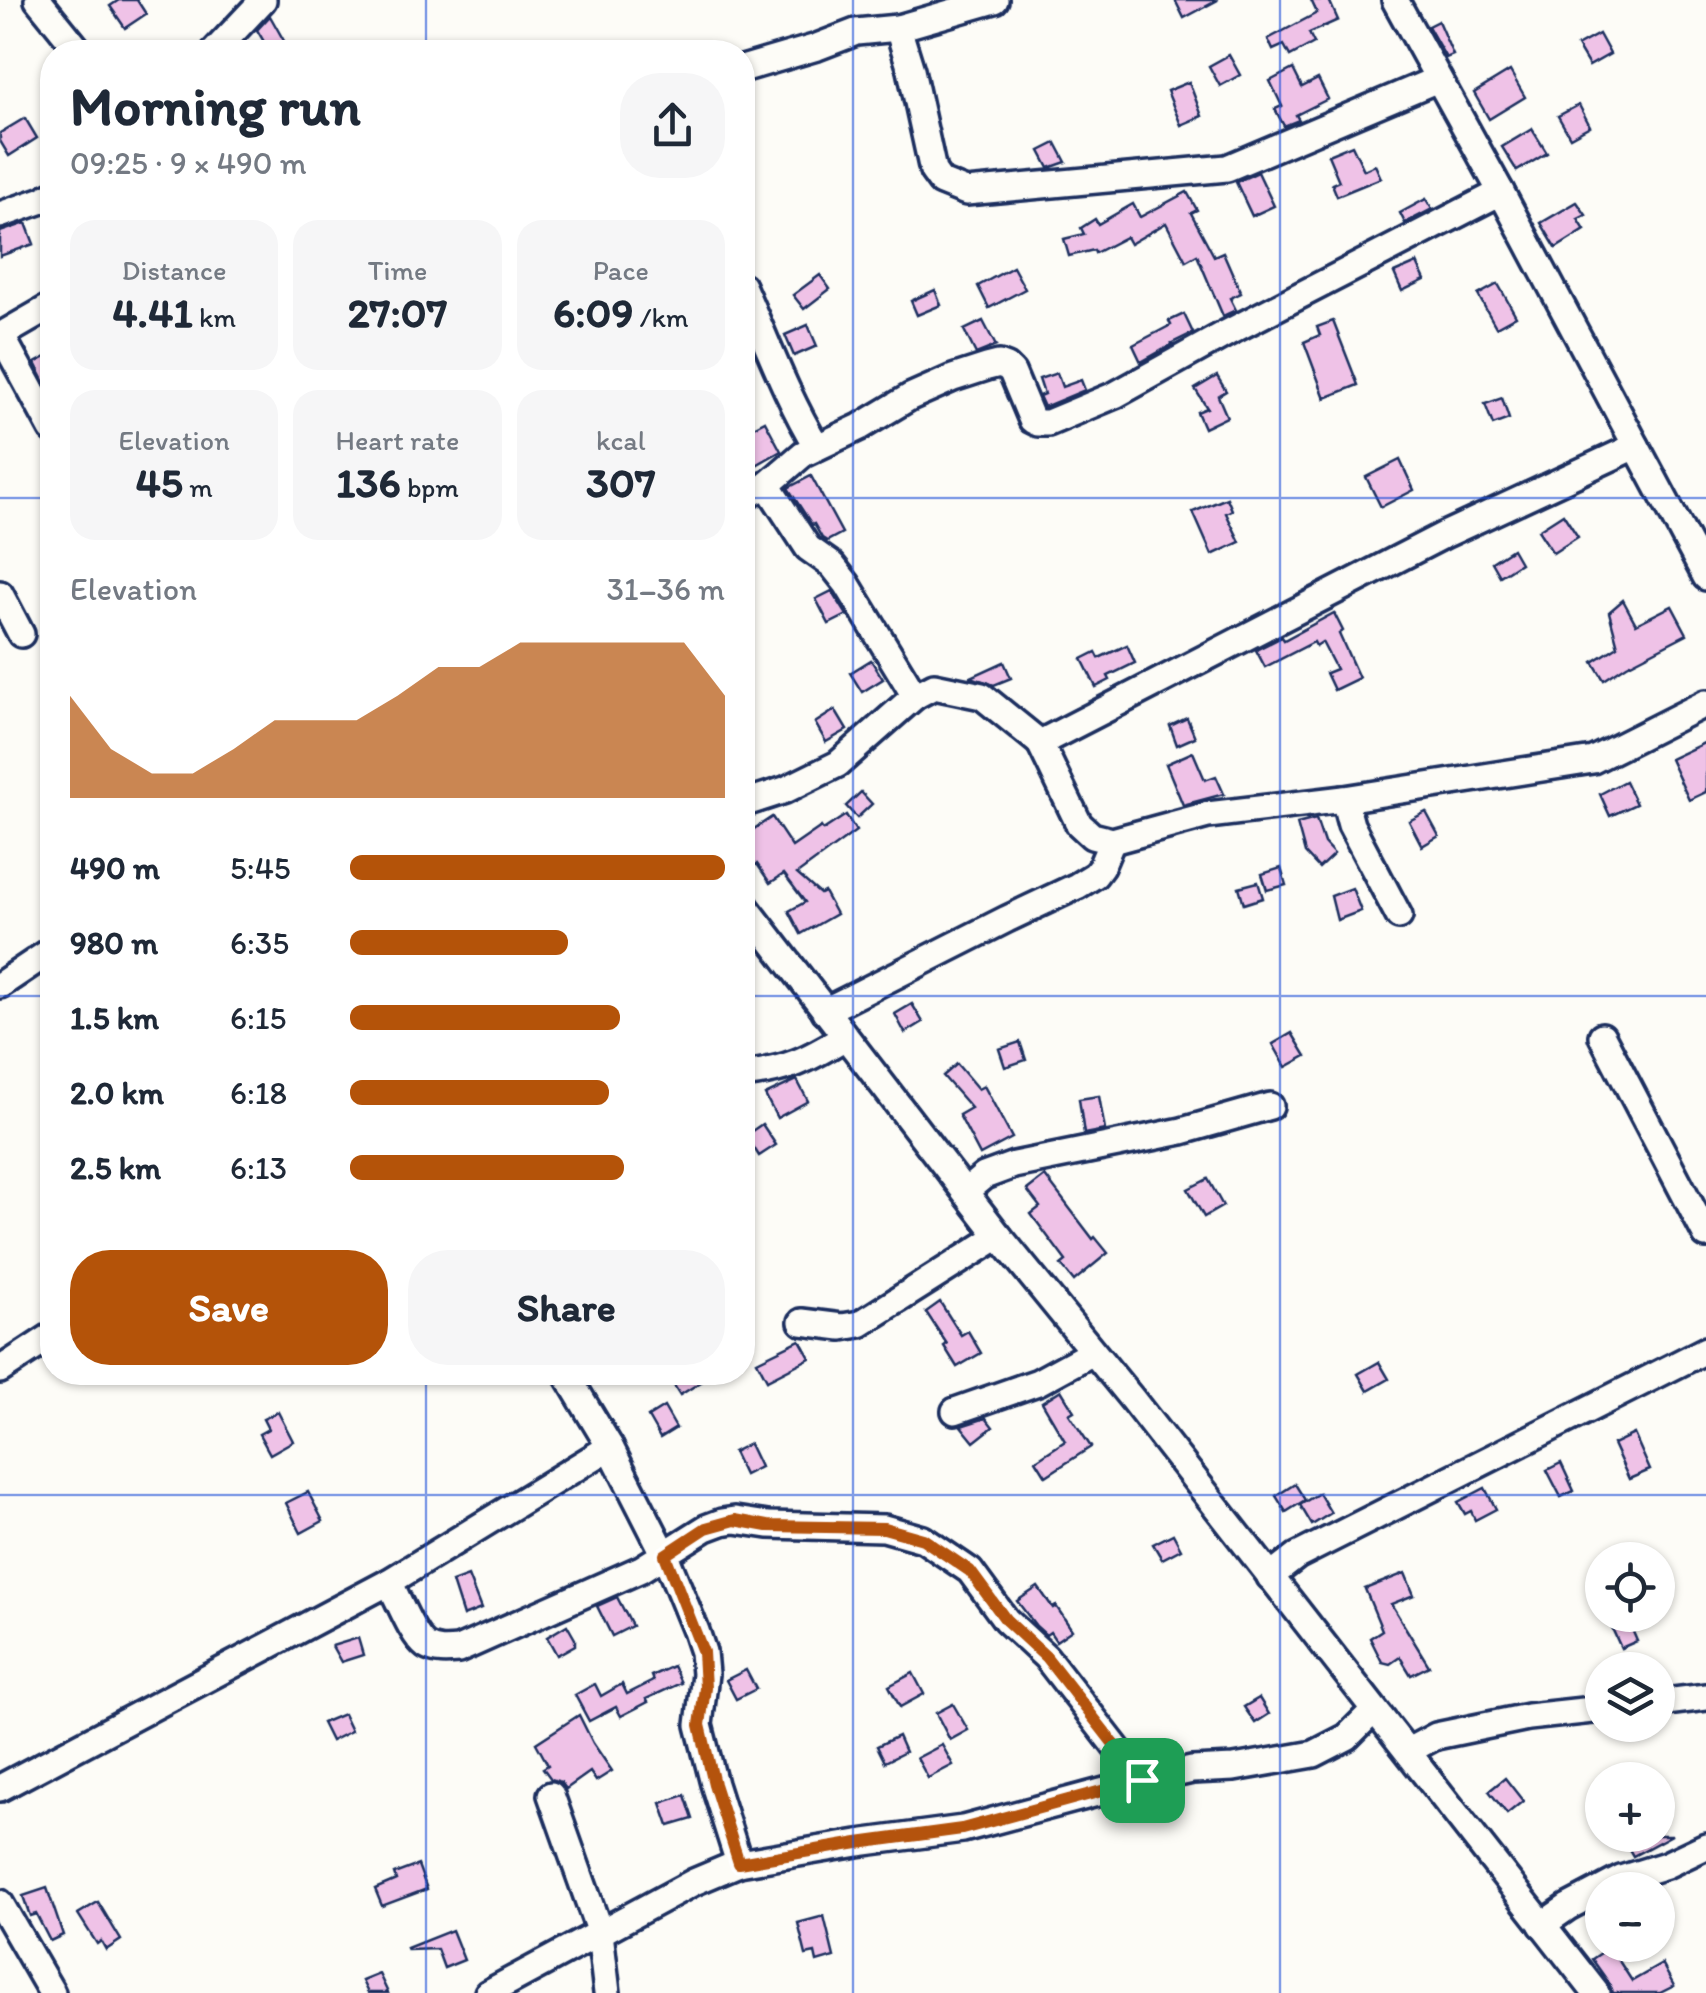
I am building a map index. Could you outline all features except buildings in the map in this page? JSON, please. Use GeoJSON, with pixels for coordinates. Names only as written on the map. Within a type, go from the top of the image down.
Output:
{"type":"FeatureCollection","features":[{"type":"Feature","properties":{"kind":"street"},"geometry":{"type":"LineString","coordinates":[[38,0],[70,40]]}},
{"type":"Feature","properties":{"kind":"street"},"geometry":{"type":"LineString","coordinates":[[226,40],[264,0]]}},
{"type":"Feature","properties":{"kind":"street"},"geometry":{"type":"LineString","coordinates":[[755,64],[856,32],[898,28],[995,0]]}},
{"type":"Feature","properties":{"kind":"street"},"geometry":{"type":"LineString","coordinates":[[1395,0],[1706,577]]}},
{"type":"Feature","properties":{"kind":"street"},"geometry":{"type":"LineString","coordinates":[[898,28],[933,171],[941,182],[966,192],[1227,168],[1438,79]]}},
{"type":"Feature","properties":{"kind":"street"},"geometry":{"type":"LineString","coordinates":[[755,490],[803,454],[860,428],[910,398],[952,378],[999,364],[1012,372],[1032,420],[1058,420],[1115,395],[1501,192]]}},
{"type":"Feature","properties":{"kind":"street"},"geometry":{"type":"LineString","coordinates":[[0,216],[40,201]]}},
{"type":"Feature","properties":{"kind":"street"},"geometry":{"type":"LineString","coordinates":[[40,313],[0,336],[40,408]]}},
{"type":"Feature","properties":{"kind":"street"},"geometry":{"type":"LineString","coordinates":[[755,314],[784,386],[816,447]]}},
{"type":"Feature","properties":{"kind":"street"},"geometry":{"type":"LineString","coordinates":[[1040,743],[1444,536],[1636,446]]}},
{"type":"Feature","properties":{"kind":"street"},"geometry":{"type":"LineString","coordinates":[[766,484],[808,548],[832,565],[847,584],[915,696]]}},
{"type":"Feature","properties":{"kind":"street"},"geometry":{"type":"LineString","coordinates":[[0,594],[21,634]]}},
{"type":"Feature","properties":{"kind":"street"},"geometry":{"type":"LineString","coordinates":[[755,800],[838,764],[915,696],[934,686],[982,696],[1040,743],[1079,824],[1092,836],[1112,841],[1208,815],[1344,799],[1592,760],[1706,703]]}},
{"type":"Feature","properties":{"kind":"street"},"geometry":{"type":"LineString","coordinates":[[1344,799],[1352,825],[1400,916]]}},
{"type":"Feature","properties":{"kind":"street"},"geometry":{"type":"LineString","coordinates":[[826,1010],[1077,886],[1102,867],[1112,841]]}},
{"type":"Feature","properties":{"kind":"street"},"geometry":{"type":"LineString","coordinates":[[755,919],[999,1236],[1596,1993]]}},
{"type":"Feature","properties":{"kind":"street"},"geometry":{"type":"LineString","coordinates":[[0,985],[40,958]]}},
{"type":"Feature","properties":{"kind":"street"},"geometry":{"type":"LineString","coordinates":[[755,1073],[790,1067],[845,1036]]}},
{"type":"Feature","properties":{"kind":"street"},"geometry":{"type":"LineString","coordinates":[[1602,1036],[1706,1235]]}},
{"type":"Feature","properties":{"kind":"street"},"geometry":{"type":"LineString","coordinates":[[966,1191],[984,1176],[1014,1164],[1182,1131],[1270,1106]]}},
{"type":"Feature","properties":{"kind":"street"},"geometry":{"type":"LineString","coordinates":[[802,1322],[842,1327],[860,1324],[999,1236]]}},
{"type":"Feature","properties":{"kind":"street"},"geometry":{"type":"LineString","coordinates":[[0,1370],[40,1344]]}},
{"type":"Feature","properties":{"kind":"street"},"geometry":{"type":"LineString","coordinates":[[1270,1577],[1297,1556],[1706,1350]]}},
{"type":"Feature","properties":{"kind":"street"},"geometry":{"type":"LineString","coordinates":[[955,1412],[1038,1382],[1093,1352]]}},
{"type":"Feature","properties":{"kind":"street"},"geometry":{"type":"LineString","coordinates":[[573,1385],[610,1447],[665,1555],[703,1652],[705,1688],[700,1725],[739,1863]]}},
{"type":"Feature","properties":{"kind":"street"},"geometry":{"type":"LineString","coordinates":[[0,1788],[389,1582],[610,1447]]}},
{"type":"Feature","properties":{"kind":"street"},"geometry":{"type":"LineString","coordinates":[[389,1582],[418,1638],[429,1648],[458,1650],[641,1568],[706,1528],[735,1520],[768,1526],[884,1528],[923,1539],[970,1571],[1006,1620],[1046,1657],[1142,1780]]}},
{"type":"Feature","properties":{"kind":"street"},"geometry":{"type":"LineString","coordinates":[[1675,1701],[1706,1698]]}},
{"type":"Feature","properties":{"kind":"street"},"geometry":{"type":"LineString","coordinates":[[488,1993],[694,1882],[739,1863],[962,1829],[1142,1780],[1314,1754],[1348,1737],[1374,1710]]}},
{"type":"Feature","properties":{"kind":"street"},"geometry":{"type":"LineString","coordinates":[[1408,1752],[1436,1736],[1528,1717],[1585,1711]]}},
{"type":"Feature","properties":{"kind":"street"},"geometry":{"type":"LineString","coordinates":[[551,1795],[600,1933],[607,1993]]}},
{"type":"Feature","properties":{"kind":"street"},"geometry":{"type":"LineString","coordinates":[[1542,1925],[1621,1879],[1674,1862],[1706,1846]]}},
{"type":"Feature","properties":{"kind":"street"},"geometry":{"type":"LineString","coordinates":[[0,1903],[52,1993]]}},
{"type":"Feature","properties":{"kind":"route"},"geometry":{"type":"LineString","coordinates":[[735,1520],[768,1526],[884,1528],[923,1539],[970,1571],[1006,1620],[1046,1657],[1142,1780],[962,1829],[739,1863],[700,1725],[705,1688],[703,1652],[665,1555],[706,1528],[735,1520]]}}]}
